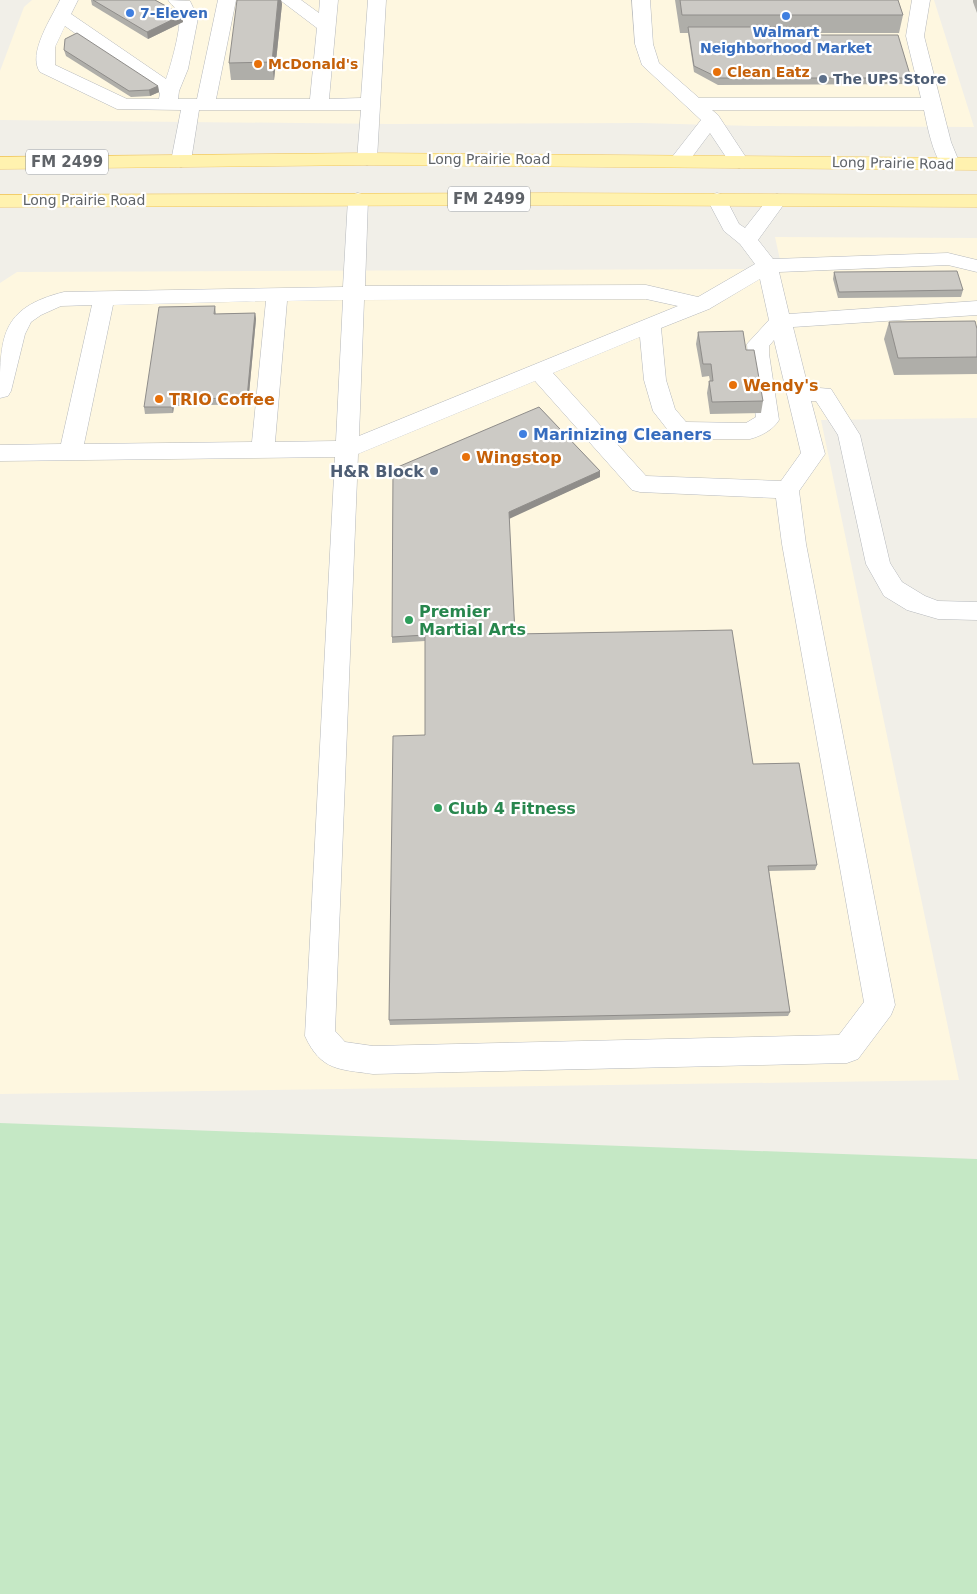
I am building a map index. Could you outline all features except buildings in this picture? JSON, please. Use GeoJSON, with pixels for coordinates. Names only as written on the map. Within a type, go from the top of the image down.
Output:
{"type":"FeatureCollection","features":[{"type":"Feature","properties":{"kind":"main road","name":"Long Prairie Road"},"geometry":{"type":"LineString","coordinates":[[0,163],[367,159],[977,164]]}},
{"type":"Feature","properties":{"kind":"main road"},"geometry":{"type":"LineString","coordinates":[[702,180],[718,178],[738,162]]}},
{"type":"Feature","properties":{"kind":"main road"},"geometry":{"type":"LineString","coordinates":[[717,199],[756,181],[773,179],[923,178],[950,164]]}},
{"type":"Feature","properties":{"kind":"main road"},"geometry":{"type":"LineString","coordinates":[[423,199],[493,184],[663,181]]}},
{"type":"Feature","properties":{"kind":"main road","name":"Long Prairie Road"},"geometry":{"type":"LineString","coordinates":[[0,201],[423,199],[977,201]]}},
{"type":"Feature","properties":{"kind":"lane"},"geometry":{"type":"LineString","coordinates":[[169,98],[179,69],[188,18],[184,5],[176,0]]}},
{"type":"Feature","properties":{"kind":"lane"},"geometry":{"type":"LineString","coordinates":[[211,81],[227,0]]}},
{"type":"Feature","properties":{"kind":"lane"},"geometry":{"type":"LineString","coordinates":[[181,161],[198,105],[229,54],[236,2],[239,0]]}},
{"type":"Feature","properties":{"kind":"lane"},"geometry":{"type":"LineString","coordinates":[[289,0],[327,26]]}},
{"type":"Feature","properties":{"kind":"lane"},"geometry":{"type":"LineString","coordinates":[[319,105],[330,0]]}},
{"type":"Feature","properties":{"kind":"lane"},"geometry":{"type":"LineString","coordinates":[[367,159],[377,0]]}},
{"type":"Feature","properties":{"kind":"lane"},"geometry":{"type":"LineString","coordinates":[[641,0],[644,44],[651,65],[711,119],[738,162]]}},
{"type":"Feature","properties":{"kind":"lane"},"geometry":{"type":"LineString","coordinates":[[920,0],[915,36],[941,142],[950,164]]}},
{"type":"Feature","properties":{"kind":"lane"},"geometry":{"type":"LineString","coordinates":[[169,98],[65,8],[46,47],[46,68],[124,105],[169,98],[198,105],[371,104]]}},
{"type":"Feature","properties":{"kind":"lane"},"geometry":{"type":"LineString","coordinates":[[696,104],[932,104]]}},
{"type":"Feature","properties":{"kind":"lane"},"geometry":{"type":"LineString","coordinates":[[679,161],[711,119]]}},
{"type":"Feature","properties":{"kind":"lane"},"geometry":{"type":"LineString","coordinates":[[358,200],[320,1036],[337,1055],[373,1060],[846,1049],[880,1005],[796,554],[787,490],[812,454],[768,266],[747,240],[731,227],[717,199]]}},
{"type":"Feature","properties":{"kind":"lane"},"geometry":{"type":"LineString","coordinates":[[747,240],[777,200]]}},
{"type":"Feature","properties":{"kind":"lane"},"geometry":{"type":"LineString","coordinates":[[0,453],[348,449],[702,304],[768,266],[948,258],[977,266]]}},
{"type":"Feature","properties":{"kind":"lane"},"geometry":{"type":"LineString","coordinates":[[0,391],[17,323],[32,311],[53,301],[277,294],[646,292],[702,304]]}},
{"type":"Feature","properties":{"kind":"lane"},"geometry":{"type":"LineString","coordinates":[[263,449],[277,294]]}},
{"type":"Feature","properties":{"kind":"lane"},"geometry":{"type":"LineString","coordinates":[[71,451],[104,298]]}},
{"type":"Feature","properties":{"kind":"lane"},"geometry":{"type":"LineString","coordinates":[[650,326],[656,380],[664,411],[679,429],[750,431],[768,420],[764,391],[757,363],[758,344],[781,321],[977,308]]}},
{"type":"Feature","properties":{"kind":"lane"},"geometry":{"type":"LineString","coordinates":[[538,371],[640,484],[787,490]]}},
{"type":"Feature","properties":{"kind":"lane"},"geometry":{"type":"LineString","coordinates":[[798,394],[822,394],[849,435],[878,564],[893,589],[916,604],[938,610],[977,611]]}},
{"type":"Feature","properties":{"kind":"shaded area"},"geometry":{"type":"Polygon","coordinates":[[[32,0],[934,0],[974,127],[753,126],[641,123],[390,124],[0,120],[0,71],[24,7],[32,0]]]}},
{"type":"Feature","properties":{"kind":"shaded area"},"geometry":{"type":"Polygon","coordinates":[[[775,237],[977,238],[977,418],[821,420],[959,1080],[0,1094],[0,283],[17,272],[782,269],[775,237]]]}},
{"type":"Feature","properties":{"kind":"green space"},"geometry":{"type":"Polygon","coordinates":[[[0,1123],[977,1159],[977,1594],[0,1594],[0,1123]]]}},
{"type":"Feature","properties":{"kind":"place","name":"7-Eleven"},"geometry":{"type":"Point","coordinates":[130,13]}},
{"type":"Feature","properties":{"kind":"place","name":"Walmart Neighborhood Market"},"geometry":{"type":"Point","coordinates":[786,16]}},
{"type":"Feature","properties":{"kind":"place","name":"McDonald's"},"geometry":{"type":"Point","coordinates":[258,64]}},
{"type":"Feature","properties":{"kind":"place","name":"Clean Eatz"},"geometry":{"type":"Point","coordinates":[717,72]}},
{"type":"Feature","properties":{"kind":"place","name":"The UPS Store"},"geometry":{"type":"Point","coordinates":[823,79]}},
{"type":"Feature","properties":{"kind":"place","name":"Wendy's"},"geometry":{"type":"Point","coordinates":[733,385]}},
{"type":"Feature","properties":{"kind":"place","name":"TRIO Coffee"},"geometry":{"type":"Point","coordinates":[159,399]}},
{"type":"Feature","properties":{"kind":"place","name":"Marinizing Cleaners"},"geometry":{"type":"Point","coordinates":[523,434]}},
{"type":"Feature","properties":{"kind":"place","name":"Wingstop"},"geometry":{"type":"Point","coordinates":[466,457]}},
{"type":"Feature","properties":{"kind":"place","name":"H&R Block"},"geometry":{"type":"Point","coordinates":[434,471]}},
{"type":"Feature","properties":{"kind":"place","name":"Premier Martial Arts"},"geometry":{"type":"Point","coordinates":[409,620]}},
{"type":"Feature","properties":{"kind":"place","name":"Club 4 Fitness"},"geometry":{"type":"Point","coordinates":[438,808]}}]}
